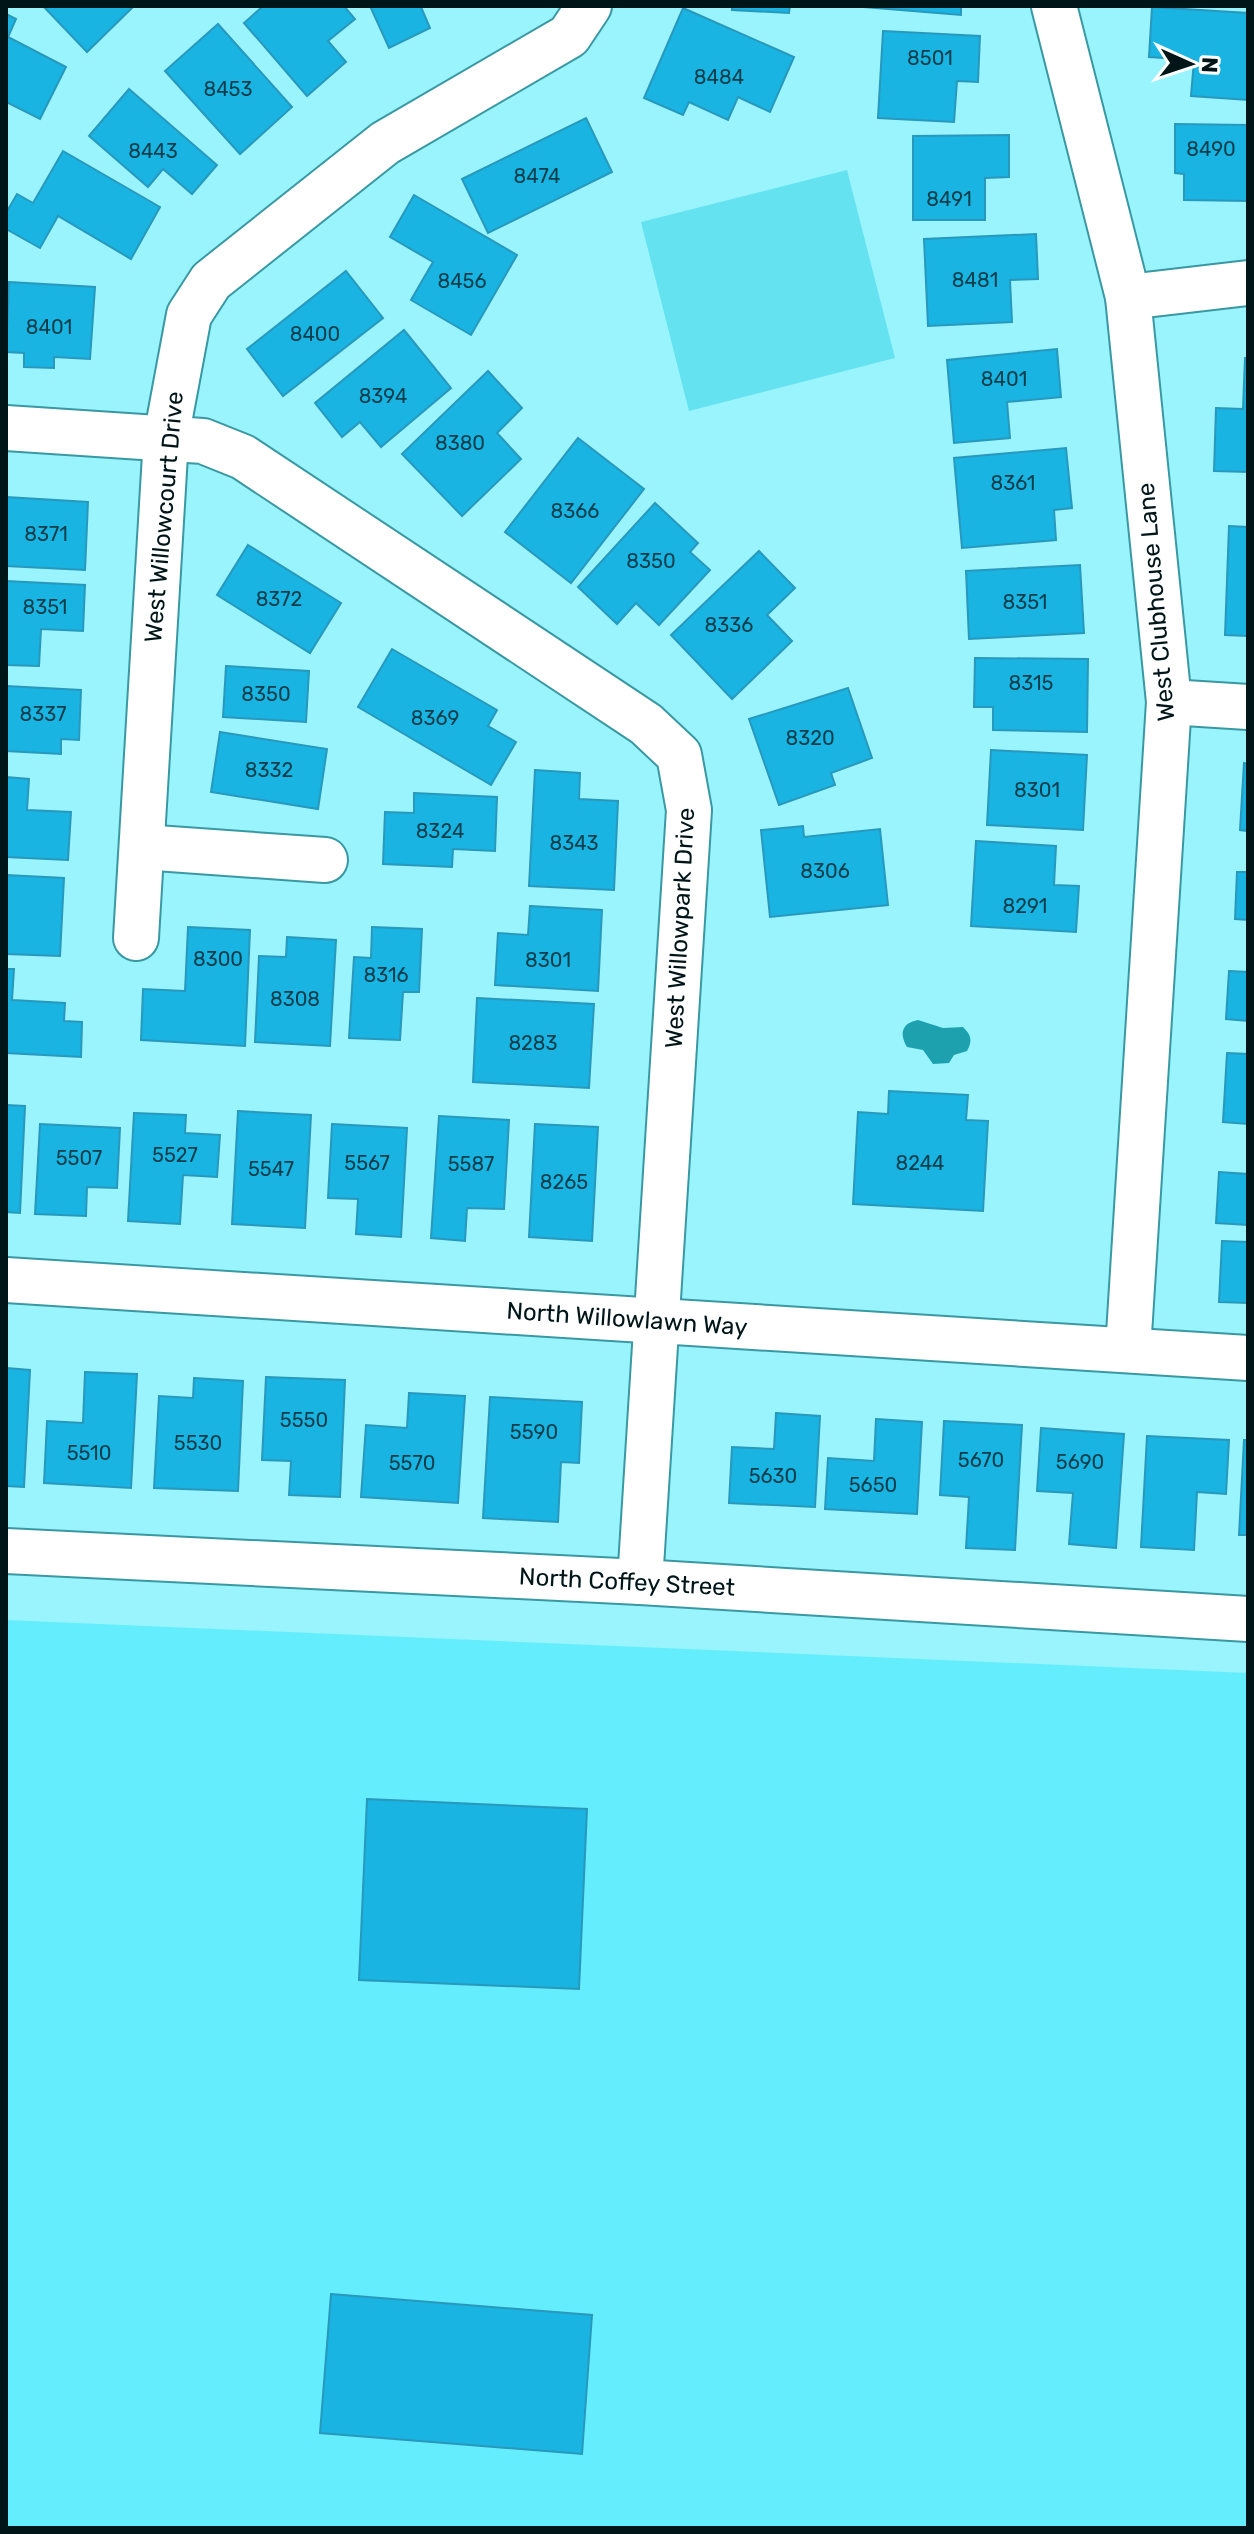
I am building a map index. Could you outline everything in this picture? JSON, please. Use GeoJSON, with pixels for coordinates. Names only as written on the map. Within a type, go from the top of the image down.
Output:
{"type":"FeatureCollection","features":[{"type":"Feature","properties":{"kind":"street","name":"West Willowcourt Drive"},"geometry":{"type":"LineString","coordinates":[[136,938],[166,438],[189,315],[211,281],[385,143],[569,36],[589,6]]}},
{"type":"Feature","properties":{"kind":"street","name":"West Clubhouse Lane"},"geometry":{"type":"LineString","coordinates":[[1054,6],[1128,297],[1169,702],[1128,1350]]}},
{"type":"Feature","properties":{"kind":"street"},"geometry":{"type":"LineString","coordinates":[[1128,297],[1248,283]]}},
{"type":"Feature","properties":{"kind":"street","name":"West Willowpark Drive"},"geometry":{"type":"LineString","coordinates":[[6,428],[203,441],[243,457],[646,724],[679,755],[689,810],[640,1582]]}},
{"type":"Feature","properties":{"kind":"street"},"geometry":{"type":"LineString","coordinates":[[1169,702],[1248,707]]}},
{"type":"Feature","properties":{"kind":"street"},"geometry":{"type":"LineString","coordinates":[[142,847],[325,860]]}},
{"type":"Feature","properties":{"kind":"street","name":"North Willowlawn Way"},"geometry":{"type":"LineString","coordinates":[[6,1280],[1248,1358]]}},
{"type":"Feature","properties":{"kind":"street","name":"North Coffey Street"},"geometry":{"type":"LineString","coordinates":[[6,1551],[640,1582],[1248,1619]]}},
{"type":"Feature","properties":{"kind":"shaded area"},"geometry":{"type":"Polygon","coordinates":[[[847,170],[895,358],[689,411],[641,222],[847,170]]]}},
{"type":"Feature","properties":{"kind":"shaded area"},"geometry":{"type":"Polygon","coordinates":[[[918,1020],[943,1028],[963,1027],[970,1038],[967,1051],[954,1055],[949,1063],[933,1064],[923,1050],[907,1047],[905,1042],[905,1026],[918,1020]]]}},
{"type":"Feature","properties":{"kind":"shaded area"},"geometry":{"type":"Polygon","coordinates":[[[6,1620],[1248,1673],[1248,2528],[6,2528],[6,1620]]]}},
{"type":"Feature","properties":{"kind":"building"},"geometry":{"type":"Polygon","coordinates":[[[43,6],[134,6],[87,52],[43,6]]]}},
{"type":"Feature","properties":{"kind":"building"},"geometry":{"type":"Polygon","coordinates":[[[263,6],[344,6],[355,19],[328,41],[346,62],[307,96],[244,23],[263,6]]]}},
{"type":"Feature","properties":{"kind":"building"},"geometry":{"type":"Polygon","coordinates":[[[370,6],[424,6],[421,7],[430,28],[389,48],[370,6]]]}},
{"type":"Feature","properties":{"kind":"building"},"geometry":{"type":"Polygon","coordinates":[[[732,6],[790,6],[789,13],[732,10],[732,6]]]}},
{"type":"Feature","properties":{"kind":"building"},"geometry":{"type":"Polygon","coordinates":[[[851,6],[961,6],[961,15],[851,6]]]}},
{"type":"Feature","properties":{"kind":"building"},"geometry":{"type":"Polygon","coordinates":[[[1152,7],[1248,13],[1248,100],[1191,96],[1194,60],[1149,57],[1152,7]]]}},
{"type":"Feature","properties":{"kind":"building"},"geometry":{"type":"Polygon","coordinates":[[[683,8],[794,57],[770,112],[738,97],[728,120],[689,102],[683,115],[644,98],[683,8]]]}},
{"type":"Feature","properties":{"kind":"building"},"geometry":{"type":"Polygon","coordinates":[[[6,14],[16,19],[8,37],[66,67],[40,119],[6,102],[6,14]]]}},
{"type":"Feature","properties":{"kind":"building"},"geometry":{"type":"Polygon","coordinates":[[[218,24],[292,107],[240,154],[165,71],[218,24]]]}},
{"type":"Feature","properties":{"kind":"building"},"geometry":{"type":"Polygon","coordinates":[[[883,31],[980,36],[978,82],[957,81],[954,122],[878,118],[883,31]]]}},
{"type":"Feature","properties":{"kind":"building"},"geometry":{"type":"Polygon","coordinates":[[[129,89],[217,165],[192,194],[163,169],[148,187],[89,136],[129,89]]]}},
{"type":"Feature","properties":{"kind":"building"},"geometry":{"type":"Polygon","coordinates":[[[586,118],[612,172],[488,233],[462,179],[586,118]]]}},
{"type":"Feature","properties":{"kind":"building"},"geometry":{"type":"Polygon","coordinates":[[[1175,124],[1248,125],[1248,201],[1184,200],[1184,174],[1175,173],[1175,124]]]}},
{"type":"Feature","properties":{"kind":"building"},"geometry":{"type":"Polygon","coordinates":[[[1009,135],[1009,177],[985,178],[985,220],[913,220],[913,136],[1009,135]]]}},
{"type":"Feature","properties":{"kind":"building"},"geometry":{"type":"Polygon","coordinates":[[[63,151],[160,207],[131,259],[58,216],[40,248],[6,229],[6,213],[17,194],[33,203],[63,151]]]}},
{"type":"Feature","properties":{"kind":"building"},"geometry":{"type":"Polygon","coordinates":[[[414,195],[517,255],[471,335],[411,300],[433,262],[390,237],[414,195]]]}},
{"type":"Feature","properties":{"kind":"building"},"geometry":{"type":"Polygon","coordinates":[[[1036,234],[1038,279],[1010,280],[1012,322],[928,326],[924,239],[1036,234]]]}},
{"type":"Feature","properties":{"kind":"building"},"geometry":{"type":"Polygon","coordinates":[[[346,271],[383,318],[283,396],[247,349],[346,271]]]}},
{"type":"Feature","properties":{"kind":"building"},"geometry":{"type":"Polygon","coordinates":[[[9,282],[95,287],[90,359],[54,357],[54,368],[24,367],[24,353],[6,352],[9,282]]]}},
{"type":"Feature","properties":{"kind":"building"},"geometry":{"type":"Polygon","coordinates":[[[404,330],[451,388],[381,447],[360,422],[342,437],[315,403],[404,330]]]}},
{"type":"Feature","properties":{"kind":"building"},"geometry":{"type":"Polygon","coordinates":[[[1057,349],[1061,397],[1007,402],[1010,438],[954,443],[947,360],[1057,349]]]}},
{"type":"Feature","properties":{"kind":"building"},"geometry":{"type":"Polygon","coordinates":[[[1245,358],[1248,358],[1248,472],[1214,471],[1216,408],[1243,409],[1245,358]]]}},
{"type":"Feature","properties":{"kind":"building"},"geometry":{"type":"Polygon","coordinates":[[[488,371],[522,408],[497,433],[521,459],[462,516],[402,454],[488,371]]]}},
{"type":"Feature","properties":{"kind":"building"},"geometry":{"type":"Polygon","coordinates":[[[578,438],[644,489],[571,583],[505,532],[578,438]]]}},
{"type":"Feature","properties":{"kind":"building"},"geometry":{"type":"Polygon","coordinates":[[[1066,448],[1072,508],[1054,510],[1056,540],[962,548],[954,458],[1066,448]]]}},
{"type":"Feature","properties":{"kind":"building"},"geometry":{"type":"Polygon","coordinates":[[[6,497],[88,502],[85,570],[6,566],[6,497]]]}},
{"type":"Feature","properties":{"kind":"building"},"geometry":{"type":"Polygon","coordinates":[[[655,503],[698,543],[690,552],[710,570],[659,625],[636,603],[617,624],[578,587],[655,503]]]}},
{"type":"Feature","properties":{"kind":"building"},"geometry":{"type":"Polygon","coordinates":[[[1229,526],[1248,527],[1248,636],[1225,635],[1229,526]]]}},
{"type":"Feature","properties":{"kind":"building"},"geometry":{"type":"Polygon","coordinates":[[[248,545],[341,603],[310,653],[217,595],[248,545]]]}},
{"type":"Feature","properties":{"kind":"building"},"geometry":{"type":"Polygon","coordinates":[[[759,551],[795,588],[767,615],[792,641],[732,699],[671,635],[759,551]]]}},
{"type":"Feature","properties":{"kind":"building"},"geometry":{"type":"Polygon","coordinates":[[[1080,565],[1084,633],[969,639],[966,571],[1080,565]]]}},
{"type":"Feature","properties":{"kind":"building"},"geometry":{"type":"Polygon","coordinates":[[[6,581],[85,585],[83,631],[41,629],[39,666],[6,665],[6,581]]]}},
{"type":"Feature","properties":{"kind":"building"},"geometry":{"type":"Polygon","coordinates":[[[392,649],[497,710],[488,726],[516,742],[491,785],[358,707],[392,649]]]}},
{"type":"Feature","properties":{"kind":"building"},"geometry":{"type":"Polygon","coordinates":[[[975,658],[1088,659],[1087,732],[993,730],[993,707],[974,707],[975,658]]]}},
{"type":"Feature","properties":{"kind":"building"},"geometry":{"type":"Polygon","coordinates":[[[226,666],[309,671],[306,722],[223,717],[226,666]]]}},
{"type":"Feature","properties":{"kind":"building"},"geometry":{"type":"Polygon","coordinates":[[[6,686],[81,690],[79,740],[61,739],[61,754],[6,751],[6,686]]]}},
{"type":"Feature","properties":{"kind":"building"},"geometry":{"type":"Polygon","coordinates":[[[848,688],[872,758],[831,773],[835,785],[779,805],[749,719],[848,688]]]}},
{"type":"Feature","properties":{"kind":"building"},"geometry":{"type":"Polygon","coordinates":[[[220,732],[327,749],[318,809],[211,792],[220,732]]]}},
{"type":"Feature","properties":{"kind":"building"},"geometry":{"type":"Polygon","coordinates":[[[991,750],[1087,755],[1083,830],[987,825],[991,750]]]}},
{"type":"Feature","properties":{"kind":"building"},"geometry":{"type":"Polygon","coordinates":[[[1244,763],[1248,764],[1248,831],[1240,830],[1244,763]]]}},
{"type":"Feature","properties":{"kind":"building"},"geometry":{"type":"Polygon","coordinates":[[[535,770],[580,773],[579,799],[618,801],[614,890],[529,886],[535,770]]]}},
{"type":"Feature","properties":{"kind":"building"},"geometry":{"type":"Polygon","coordinates":[[[6,777],[29,779],[27,810],[71,812],[68,860],[6,857],[6,777]]]}},
{"type":"Feature","properties":{"kind":"building"},"geometry":{"type":"Polygon","coordinates":[[[414,793],[497,797],[495,851],[453,849],[452,867],[383,864],[385,812],[414,813],[414,793]]]}},
{"type":"Feature","properties":{"kind":"building"},"geometry":{"type":"Polygon","coordinates":[[[803,826],[804,837],[880,829],[888,905],[770,917],[761,830],[803,826]]]}},
{"type":"Feature","properties":{"kind":"building"},"geometry":{"type":"Polygon","coordinates":[[[976,841],[1056,846],[1054,885],[1079,886],[1076,932],[971,926],[976,841]]]}},
{"type":"Feature","properties":{"kind":"building"},"geometry":{"type":"Polygon","coordinates":[[[1237,872],[1248,872],[1248,920],[1235,919],[1237,872]]]}},
{"type":"Feature","properties":{"kind":"building"},"geometry":{"type":"Polygon","coordinates":[[[6,875],[64,878],[60,956],[6,954],[6,875]]]}},
{"type":"Feature","properties":{"kind":"building"},"geometry":{"type":"Polygon","coordinates":[[[530,906],[602,910],[598,991],[495,985],[498,933],[528,935],[530,906]]]}},
{"type":"Feature","properties":{"kind":"building"},"geometry":{"type":"Polygon","coordinates":[[[188,927],[250,930],[245,1046],[141,1040],[143,989],[185,991],[188,927]]]}},
{"type":"Feature","properties":{"kind":"building"},"geometry":{"type":"Polygon","coordinates":[[[372,927],[422,929],[419,992],[403,992],[400,1040],[349,1038],[354,957],[371,958],[372,927]]]}},
{"type":"Feature","properties":{"kind":"building"},"geometry":{"type":"Polygon","coordinates":[[[287,937],[336,940],[330,1046],[255,1042],[259,956],[286,957],[287,937]]]}},
{"type":"Feature","properties":{"kind":"building"},"geometry":{"type":"Polygon","coordinates":[[[6,969],[14,969],[12,1000],[65,1003],[64,1021],[82,1022],[81,1057],[6,1053],[6,969]]]}},
{"type":"Feature","properties":{"kind":"building"},"geometry":{"type":"Polygon","coordinates":[[[1229,971],[1248,972],[1248,1021],[1226,1019],[1229,971]]]}},
{"type":"Feature","properties":{"kind":"building"},"geometry":{"type":"Polygon","coordinates":[[[477,998],[594,1004],[589,1088],[473,1082],[477,998]]]}},
{"type":"Feature","properties":{"kind":"building"},"geometry":{"type":"Polygon","coordinates":[[[1227,1053],[1248,1054],[1248,1124],[1223,1122],[1227,1053]]]}},
{"type":"Feature","properties":{"kind":"building"},"geometry":{"type":"Polygon","coordinates":[[[889,1091],[968,1095],[966,1120],[988,1121],[983,1211],[853,1204],[858,1112],[888,1114],[889,1091]]]}},
{"type":"Feature","properties":{"kind":"building"},"geometry":{"type":"Polygon","coordinates":[[[6,1105],[25,1106],[20,1213],[6,1212],[6,1105]]]}},
{"type":"Feature","properties":{"kind":"building"},"geometry":{"type":"Polygon","coordinates":[[[238,1111],[311,1115],[305,1228],[232,1224],[238,1111]]]}},
{"type":"Feature","properties":{"kind":"building"},"geometry":{"type":"Polygon","coordinates":[[[134,1113],[186,1115],[185,1133],[220,1135],[217,1177],[183,1175],[180,1224],[128,1221],[134,1113]]]}},
{"type":"Feature","properties":{"kind":"building"},"geometry":{"type":"Polygon","coordinates":[[[439,1116],[509,1120],[504,1209],[467,1208],[465,1241],[431,1238],[439,1116]]]}},
{"type":"Feature","properties":{"kind":"building"},"geometry":{"type":"Polygon","coordinates":[[[40,1124],[120,1128],[117,1188],[87,1187],[86,1216],[35,1214],[40,1124]]]}},
{"type":"Feature","properties":{"kind":"building"},"geometry":{"type":"Polygon","coordinates":[[[332,1124],[407,1128],[401,1237],[356,1234],[358,1199],[328,1198],[332,1124]]]}},
{"type":"Feature","properties":{"kind":"building"},"geometry":{"type":"Polygon","coordinates":[[[535,1124],[598,1127],[592,1241],[529,1237],[535,1124]]]}},
{"type":"Feature","properties":{"kind":"building"},"geometry":{"type":"Polygon","coordinates":[[[1219,1172],[1248,1174],[1248,1225],[1216,1223],[1219,1172]]]}},
{"type":"Feature","properties":{"kind":"building"},"geometry":{"type":"Polygon","coordinates":[[[1222,1241],[1248,1242],[1248,1303],[1219,1302],[1222,1241]]]}},
{"type":"Feature","properties":{"kind":"building"},"geometry":{"type":"Polygon","coordinates":[[[6,1368],[30,1370],[24,1487],[6,1486],[6,1368]]]}},
{"type":"Feature","properties":{"kind":"building"},"geometry":{"type":"Polygon","coordinates":[[[85,1372],[137,1374],[131,1488],[44,1483],[47,1421],[83,1423],[85,1372]]]}},
{"type":"Feature","properties":{"kind":"building"},"geometry":{"type":"Polygon","coordinates":[[[266,1377],[345,1380],[340,1497],[289,1495],[291,1461],[262,1460],[266,1377]]]}},
{"type":"Feature","properties":{"kind":"building"},"geometry":{"type":"Polygon","coordinates":[[[194,1378],[243,1381],[238,1491],[154,1488],[159,1396],[193,1398],[194,1378]]]}},
{"type":"Feature","properties":{"kind":"building"},"geometry":{"type":"Polygon","coordinates":[[[409,1393],[465,1396],[458,1503],[361,1497],[366,1425],[407,1428],[409,1393]]]}},
{"type":"Feature","properties":{"kind":"building"},"geometry":{"type":"Polygon","coordinates":[[[490,1397],[582,1402],[579,1463],[561,1462],[558,1522],[483,1518],[490,1397]]]}},
{"type":"Feature","properties":{"kind":"building"},"geometry":{"type":"Polygon","coordinates":[[[776,1413],[820,1416],[815,1507],[729,1503],[732,1447],[774,1449],[776,1413]]]}},
{"type":"Feature","properties":{"kind":"building"},"geometry":{"type":"Polygon","coordinates":[[[876,1419],[922,1422],[917,1514],[825,1509],[828,1458],[874,1461],[876,1419]]]}},
{"type":"Feature","properties":{"kind":"building"},"geometry":{"type":"Polygon","coordinates":[[[944,1421],[1022,1425],[1015,1550],[966,1548],[969,1497],[940,1495],[944,1421]]]}},
{"type":"Feature","properties":{"kind":"building"},"geometry":{"type":"Polygon","coordinates":[[[1041,1428],[1124,1434],[1116,1548],[1069,1544],[1073,1493],[1037,1491],[1041,1428]]]}},
{"type":"Feature","properties":{"kind":"building"},"geometry":{"type":"Polygon","coordinates":[[[1147,1436],[1229,1440],[1226,1494],[1197,1492],[1194,1550],[1141,1547],[1147,1436]]]}},
{"type":"Feature","properties":{"kind":"building"},"geometry":{"type":"Polygon","coordinates":[[[1244,1440],[1248,1440],[1248,1535],[1239,1535],[1244,1440]]]}},
{"type":"Feature","properties":{"kind":"building"},"geometry":{"type":"Polygon","coordinates":[[[367,1799],[587,1809],[579,1989],[359,1980],[367,1799]]]}},
{"type":"Feature","properties":{"kind":"building"},"geometry":{"type":"Polygon","coordinates":[[[331,2294],[592,2315],[582,2454],[320,2433],[331,2294]]]}}]}
